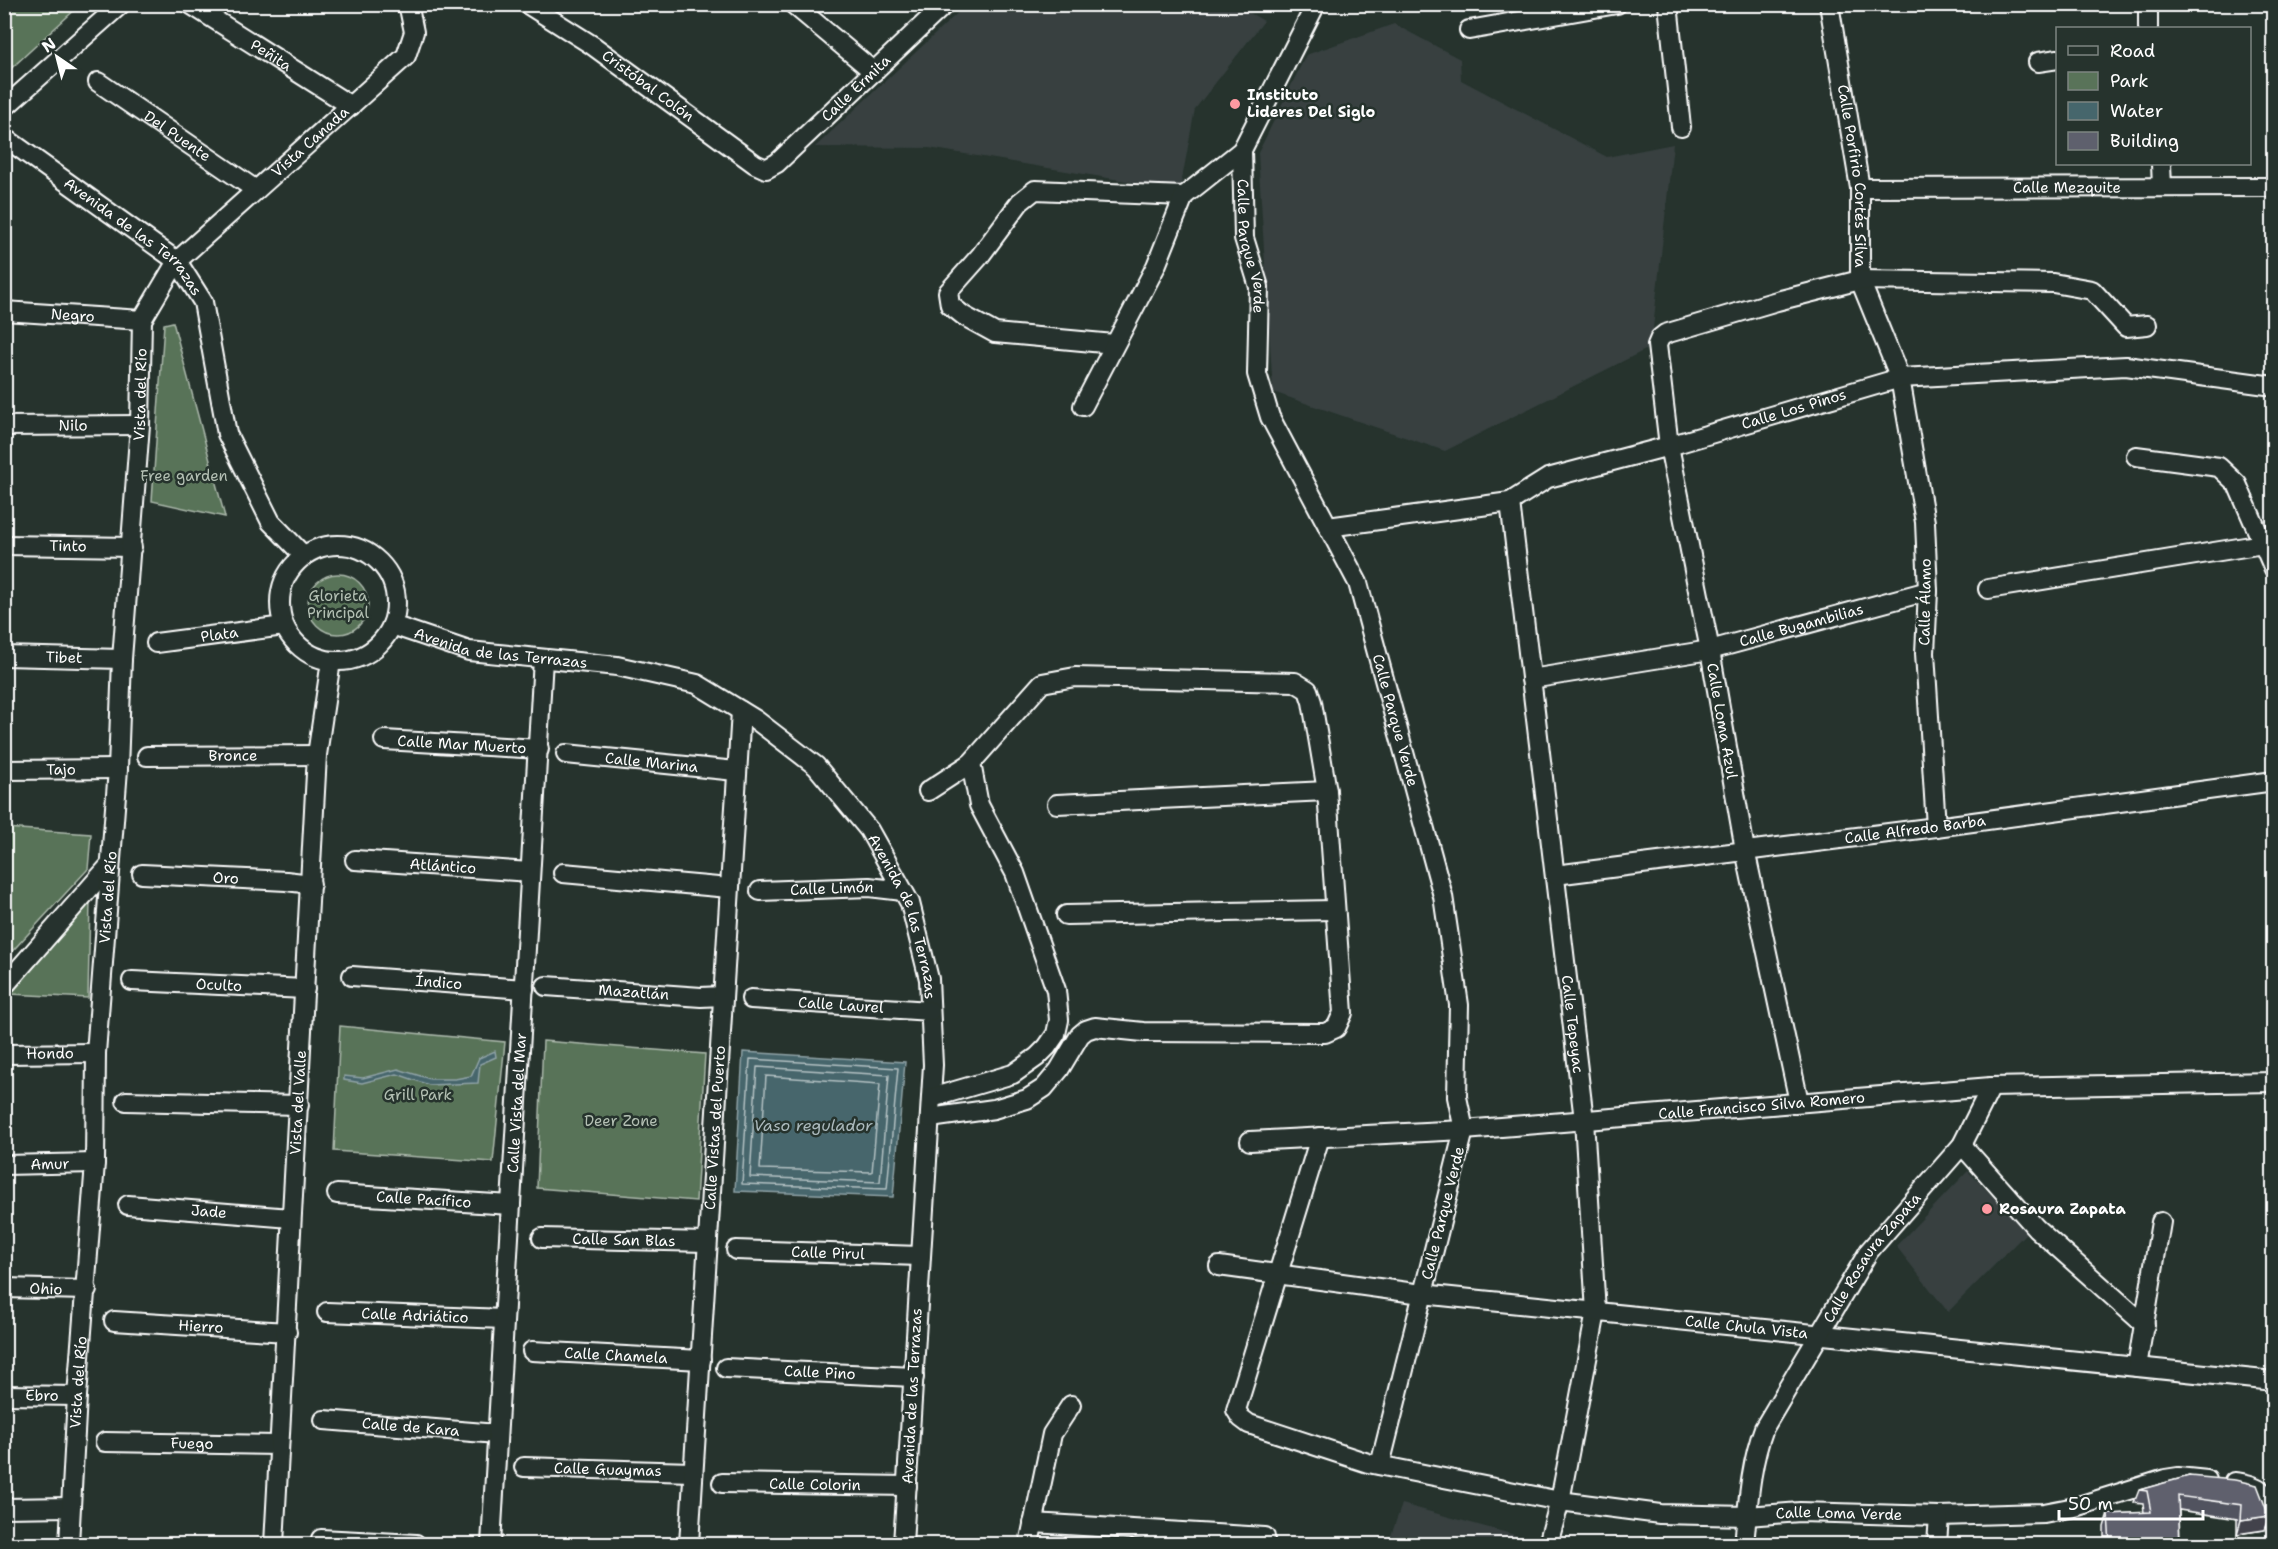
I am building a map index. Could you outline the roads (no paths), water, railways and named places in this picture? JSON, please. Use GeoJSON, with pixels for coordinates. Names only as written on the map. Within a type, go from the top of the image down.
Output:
{"type":"FeatureCollection","features":[{"type":"Feature","properties":{"kind":"street"},"geometry":{"type":"LineString","coordinates":[[4,108],[121,4]]}},
{"type":"Feature","properties":{"kind":"street","name":"Peñita"},"geometry":{"type":"LineString","coordinates":[[190,4],[351,106]]}},
{"type":"Feature","properties":{"kind":"street"},"geometry":{"type":"LineString","coordinates":[[793,4],[874,72]]}},
{"type":"Feature","properties":{"kind":"street","name":"Calle Ermita"},"geometry":{"type":"LineString","coordinates":[[766,169],[777,163],[945,4]]}},
{"type":"Feature","properties":{"kind":"street","name":"Calle Parque Verde"},"geometry":{"type":"LineString","coordinates":[[1316,4],[1242,150],[1244,238],[1259,287],[1257,374],[1270,417],[1358,583],[1443,896],[1459,1005],[1456,1097],[1464,1130],[1380,1465]]}},
{"type":"Feature","properties":{"kind":"street"},"geometry":{"type":"LineString","coordinates":[[1469,30],[1617,4]]}},
{"type":"Feature","properties":{"kind":"street"},"geometry":{"type":"LineString","coordinates":[[1668,4],[1681,126]]}},
{"type":"Feature","properties":{"kind":"street","name":"Calle Porfirio Cortés Silva"},"geometry":{"type":"LineString","coordinates":[[1829,4],[1860,188],[1860,280],[1900,378]]}},
{"type":"Feature","properties":{"kind":"street"},"geometry":{"type":"LineString","coordinates":[[2148,4],[2148,27]]}},
{"type":"Feature","properties":{"kind":"street","name":"Vista Canada"},"geometry":{"type":"LineString","coordinates":[[177,261],[406,56],[414,32],[406,6]]}},
{"type":"Feature","properties":{"kind":"street","name":"Cristóbal Colón"},"geometry":{"type":"LineString","coordinates":[[536,7],[755,164],[766,169]]}},
{"type":"Feature","properties":{"kind":"street"},"geometry":{"type":"LineString","coordinates":[[2038,62],[2056,59]]}},
{"type":"Feature","properties":{"kind":"street","name":"Del Puente"},"geometry":{"type":"LineString","coordinates":[[98,81],[256,190]]}},
{"type":"Feature","properties":{"kind":"street","name":"Avenida de las Terrazas"},"geometry":{"type":"LineString","coordinates":[[4,137],[177,261],[203,302],[227,434],[271,522],[304,556]]}},
{"type":"Feature","properties":{"kind":"street"},"geometry":{"type":"LineString","coordinates":[[1083,406],[1156,266],[1184,196],[1242,150]]}},
{"type":"Feature","properties":{"kind":"street"},"geometry":{"type":"LineString","coordinates":[[2162,165],[2162,187]]}},
{"type":"Feature","properties":{"kind":"street","name":"Calle Mezquite"},"geometry":{"type":"LineString","coordinates":[[1860,188],[2274,187]]}},
{"type":"Feature","properties":{"kind":"street"},"geometry":{"type":"LineString","coordinates":[[1114,344],[995,333],[964,316],[950,304],[948,292],[980,256],[1020,202],[1035,190],[1184,196]]}},
{"type":"Feature","properties":{"kind":"street","name":"Vista del Río"},"geometry":{"type":"LineString","coordinates":[[69,1545],[77,1396],[87,1290],[95,1163],[96,1053],[118,769],[122,659],[140,424],[142,320],[177,261]]}},
{"type":"Feature","properties":{"kind":"street"},"geometry":{"type":"LineString","coordinates":[[1860,280],[2053,283],[2092,290],[2126,327],[2148,325]]}},
{"type":"Feature","properties":{"kind":"street","name":"Calle Loma Azul"},"geometry":{"type":"LineString","coordinates":[[1799,1102],[1745,850],[1710,650],[1669,446],[1657,345],[1665,334],[1777,301],[1860,280]]}},
{"type":"Feature","properties":{"kind":"street","name":"Negro"},"geometry":{"type":"LineString","coordinates":[[4,311],[142,320]]}},
{"type":"Feature","properties":{"kind":"street","name":"Calle Los Pinos"},"geometry":{"type":"LineString","coordinates":[[1328,527],[1510,502],[1548,478],[1669,446],[1900,378],[2126,366],[2274,386]]}},
{"type":"Feature","properties":{"kind":"street","name":"Calle Álamo"},"geometry":{"type":"LineString","coordinates":[[1900,378],[1925,522],[1928,591],[1925,653],[1936,827]]}},
{"type":"Feature","properties":{"kind":"street","name":"Nilo"},"geometry":{"type":"LineString","coordinates":[[4,426],[140,424]]}},
{"type":"Feature","properties":{"kind":"street"},"geometry":{"type":"LineString","coordinates":[[2136,456],[2219,467],[2237,484],[2274,569]]}},
{"type":"Feature","properties":{"kind":"street","name":"Calle Tepeyac"},"geometry":{"type":"LineString","coordinates":[[1510,502],[1584,1120],[1596,1312],[1560,1501],[1548,1545]]}},
{"type":"Feature","properties":{"kind":"street"},"geometry":{"type":"LineString","coordinates":[[1988,589],[2263,544]]}},
{"type":"Feature","properties":{"kind":"street","name":"Tinto"},"geometry":{"type":"LineString","coordinates":[[4,545],[132,547]]}},
{"type":"Feature","properties":{"kind":"street"},"geometry":{"type":"LineString","coordinates":[[339,545],[358,548],[374,557],[387,571],[394,588],[396,606],[392,625],[382,641],[368,653],[350,660],[331,661],[312,655],[296,643],[284,626],[280,607],[282,588],[290,570],[304,556],[321,547],[339,545]]}},
{"type":"Feature","properties":{"kind":"street","name":"Calle Bugambilias"},"geometry":{"type":"LineString","coordinates":[[1531,679],[1710,650],[1928,591]]}},
{"type":"Feature","properties":{"kind":"street","name":"Avenida de las Terrazas"},"geometry":{"type":"LineString","coordinates":[[392,625],[469,651],[617,666],[697,684],[741,711],[816,766],[869,830],[910,903],[929,979],[933,1065],[903,1545]]}},
{"type":"Feature","properties":{"kind":"street","name":"Plata"},"geometry":{"type":"LineString","coordinates":[[156,643],[284,626]]}},
{"type":"Feature","properties":{"kind":"street","name":"Tibet"},"geometry":{"type":"LineString","coordinates":[[4,656],[122,659]]}},
{"type":"Feature","properties":{"kind":"street","name":"Calle Vista del Mar"},"geometry":{"type":"LineString","coordinates":[[491,1545],[543,659]]}},
{"type":"Feature","properties":{"kind":"street","name":"Vista del Valle"},"geometry":{"type":"LineString","coordinates":[[274,1545],[317,755],[331,661]]}},
{"type":"Feature","properties":{"kind":"street"},"geometry":{"type":"LineString","coordinates":[[928,791],[971,763],[1042,683],[1075,677],[1295,682],[1308,690],[1312,702],[1327,791],[1342,1013],[1336,1028],[1325,1033],[1143,1032],[1095,1027],[1080,1035],[1059,1070],[1044,1088],[1027,1099],[994,1109],[930,1118]]}},
{"type":"Feature","properties":{"kind":"street","name":"Calle Vistas del Puerto"},"geometry":{"type":"LineString","coordinates":[[689,1545],[706,1242],[741,711]]}},
{"type":"Feature","properties":{"kind":"street","name":"Calle Mar Muerto"},"geometry":{"type":"LineString","coordinates":[[384,740],[538,749]]}},
{"type":"Feature","properties":{"kind":"street","name":"Calle Marina"},"geometry":{"type":"LineString","coordinates":[[566,754],[736,771]]}},
{"type":"Feature","properties":{"kind":"street","name":"Bronce"},"geometry":{"type":"LineString","coordinates":[[147,756],[317,755]]}},
{"type":"Feature","properties":{"kind":"street"},"geometry":{"type":"LineString","coordinates":[[931,1098],[1013,1074],[1047,1047],[1056,1034],[1059,1020],[1056,990],[1015,873],[979,805],[971,763]]}},
{"type":"Feature","properties":{"kind":"street","name":"Tajo"},"geometry":{"type":"LineString","coordinates":[[4,770],[118,769]]}},
{"type":"Feature","properties":{"kind":"street","name":"Calle Alfredo Barba"},"geometry":{"type":"LineString","coordinates":[[1555,875],[2274,781]]}},
{"type":"Feature","properties":{"kind":"street"},"geometry":{"type":"LineString","coordinates":[[1057,804],[1327,791]]}},
{"type":"Feature","properties":{"kind":"street","name":"Atlántico"},"geometry":{"type":"LineString","coordinates":[[355,860],[530,872]]}},
{"type":"Feature","properties":{"kind":"street"},"geometry":{"type":"LineString","coordinates":[[4,986],[110,866]]}},
{"type":"Feature","properties":{"kind":"street"},"geometry":{"type":"LineString","coordinates":[[563,873],[729,888]]}},
{"type":"Feature","properties":{"kind":"street","name":"Oro"},"geometry":{"type":"LineString","coordinates":[[142,874],[311,884]]}},
{"type":"Feature","properties":{"kind":"street","name":"Calle Limón"},"geometry":{"type":"LineString","coordinates":[[760,891],[869,887],[903,891]]}},
{"type":"Feature","properties":{"kind":"street"},"geometry":{"type":"LineString","coordinates":[[1066,915],[1335,910]]}},
{"type":"Feature","properties":{"kind":"street","name":"Índico"},"geometry":{"type":"LineString","coordinates":[[352,976],[524,989]]}},
{"type":"Feature","properties":{"kind":"street","name":"Oculto"},"geometry":{"type":"LineString","coordinates":[[132,981],[305,989]]}},
{"type":"Feature","properties":{"kind":"street","name":"Mazatlán"},"geometry":{"type":"LineString","coordinates":[[546,986],[701,997],[722,996]]}},
{"type":"Feature","properties":{"kind":"street","name":"Calle Laurel"},"geometry":{"type":"LineString","coordinates":[[751,999],[930,1011]]}},
{"type":"Feature","properties":{"kind":"street","name":"Hondo"},"geometry":{"type":"LineString","coordinates":[[4,1054],[96,1053]]}},
{"type":"Feature","properties":{"kind":"street","name":"Calle Francisco Silva Romero"},"geometry":{"type":"LineString","coordinates":[[1250,1141],[1464,1130],[1991,1087],[2274,1082]]}},
{"type":"Feature","properties":{"kind":"street","name":"Calle Rosaura Zapata"},"geometry":{"type":"LineString","coordinates":[[1744,1545],[1754,1465],[1761,1436],[1818,1334],[1869,1251],[1962,1145],[1991,1087]]}},
{"type":"Feature","properties":{"kind":"street"},"geometry":{"type":"LineString","coordinates":[[126,1101],[299,1105]]}},
{"type":"Feature","properties":{"kind":"street"},"geometry":{"type":"LineString","coordinates":[[1276,1273],[1320,1137]]}},
{"type":"Feature","properties":{"kind":"street"},"geometry":{"type":"LineString","coordinates":[[1962,1145],[2036,1228],[2145,1325]]}},
{"type":"Feature","properties":{"kind":"street","name":"Amur"},"geometry":{"type":"LineString","coordinates":[[4,1165],[95,1163]]}},
{"type":"Feature","properties":{"kind":"street","name":"Calle Pacífico"},"geometry":{"type":"LineString","coordinates":[[337,1194],[511,1205]]}},
{"type":"Feature","properties":{"kind":"street","name":"Jade"},"geometry":{"type":"LineString","coordinates":[[128,1205],[291,1218]]}},
{"type":"Feature","properties":{"kind":"street"},"geometry":{"type":"LineString","coordinates":[[2137,1367],[2161,1222]]}},
{"type":"Feature","properties":{"kind":"street","name":"Calle San Blas"},"geometry":{"type":"LineString","coordinates":[[542,1238],[706,1242]]}},
{"type":"Feature","properties":{"kind":"street","name":"Calle Pirul"},"geometry":{"type":"LineString","coordinates":[[736,1250],[920,1256]]}},
{"type":"Feature","properties":{"kind":"street","name":"Calle Chula Vista"},"geometry":{"type":"LineString","coordinates":[[1219,1266],[1422,1294],[2274,1381]]}},
{"type":"Feature","properties":{"kind":"street","name":"Calle Loma Verde"},"geometry":{"type":"LineString","coordinates":[[1276,1273],[1236,1410],[1249,1424],[1368,1463],[1560,1501],[1660,1514],[1747,1516],[1800,1512],[1939,1516],[2060,1511],[2154,1482],[2178,1477],[2254,1485],[2264,1494],[2274,1521]]}},
{"type":"Feature","properties":{"kind":"street","name":"Ohio"},"geometry":{"type":"LineString","coordinates":[[4,1288],[87,1290]]}},
{"type":"Feature","properties":{"kind":"street","name":"Calle Adriático"},"geometry":{"type":"LineString","coordinates":[[327,1312],[504,1319]]}},
{"type":"Feature","properties":{"kind":"street","name":"Hierro"},"geometry":{"type":"LineString","coordinates":[[114,1321],[287,1332]]}},
{"type":"Feature","properties":{"kind":"street","name":"Calle Chamela"},"geometry":{"type":"LineString","coordinates":[[531,1351],[701,1360]]}},
{"type":"Feature","properties":{"kind":"street","name":"Calle Pino"},"geometry":{"type":"LineString","coordinates":[[726,1368],[914,1377]]}},
{"type":"Feature","properties":{"kind":"street","name":"Ebro"},"geometry":{"type":"LineString","coordinates":[[4,1395],[77,1396]]}},
{"type":"Feature","properties":{"kind":"street"},"geometry":{"type":"LineString","coordinates":[[1029,1545],[1052,1434],[1071,1405]]}},
{"type":"Feature","properties":{"kind":"street","name":"Calle de Kara"},"geometry":{"type":"LineString","coordinates":[[324,1420],[497,1434]]}},
{"type":"Feature","properties":{"kind":"street","name":"Fuego"},"geometry":{"type":"LineString","coordinates":[[105,1442],[279,1445]]}},
{"type":"Feature","properties":{"kind":"street","name":"Calle Guaymas"},"geometry":{"type":"LineString","coordinates":[[524,1467],[692,1472]]}},
{"type":"Feature","properties":{"kind":"street","name":"Calle Colorin"},"geometry":{"type":"LineString","coordinates":[[722,1483],[907,1486]]}},
{"type":"Feature","properties":{"kind":"street"},"geometry":{"type":"LineString","coordinates":[[4,1508],[70,1507]]}},
{"type":"Feature","properties":{"kind":"street"},"geometry":{"type":"LineString","coordinates":[[1937,1545],[1939,1516]]}},
{"type":"Feature","properties":{"kind":"street"},"geometry":{"type":"LineString","coordinates":[[1033,1523],[1265,1537]]}},
{"type":"Feature","properties":{"kind":"street"},"geometry":{"type":"LineString","coordinates":[[321,1539],[416,1545]]}},
{"type":"Feature","properties":{"kind":"water"},"geometry":{"type":"Polygon","coordinates":[[[495,1051],[496,1057],[480,1064],[478,1083],[429,1085],[397,1074],[362,1083],[344,1080],[344,1076],[363,1078],[398,1069],[430,1079],[455,1079],[471,1076],[479,1058],[495,1051]]]}},
{"type":"Feature","properties":{"kind":"water","name":"Vaso regulador"},"geometry":{"type":"Polygon","coordinates":[[[743,1052],[905,1062],[893,1197],[735,1191],[743,1052]]]}},
{"type":"Feature","properties":{"kind":"place","name":"Instituto Lideres Del Siglo"},"geometry":{"type":"Point","coordinates":[1235,104]}},
{"type":"Feature","properties":{"kind":"place","name":"Rosaura Zapata"},"geometry":{"type":"Point","coordinates":[1987,1209]}},
{"type":"Feature","properties":{"kind":"park label","name":"Free garden"},"geometry":{"type":"Point","coordinates":[184,476]}},
{"type":"Feature","properties":{"kind":"park label","name":"Glorieta Principal"},"geometry":{"type":"Point","coordinates":[338,604]}},
{"type":"Feature","properties":{"kind":"park label","name":"Grill Park"},"geometry":{"type":"Point","coordinates":[418,1095]}},
{"type":"Feature","properties":{"kind":"park label","name":"Deer Zone"},"geometry":{"type":"Point","coordinates":[621,1121]}}]}
